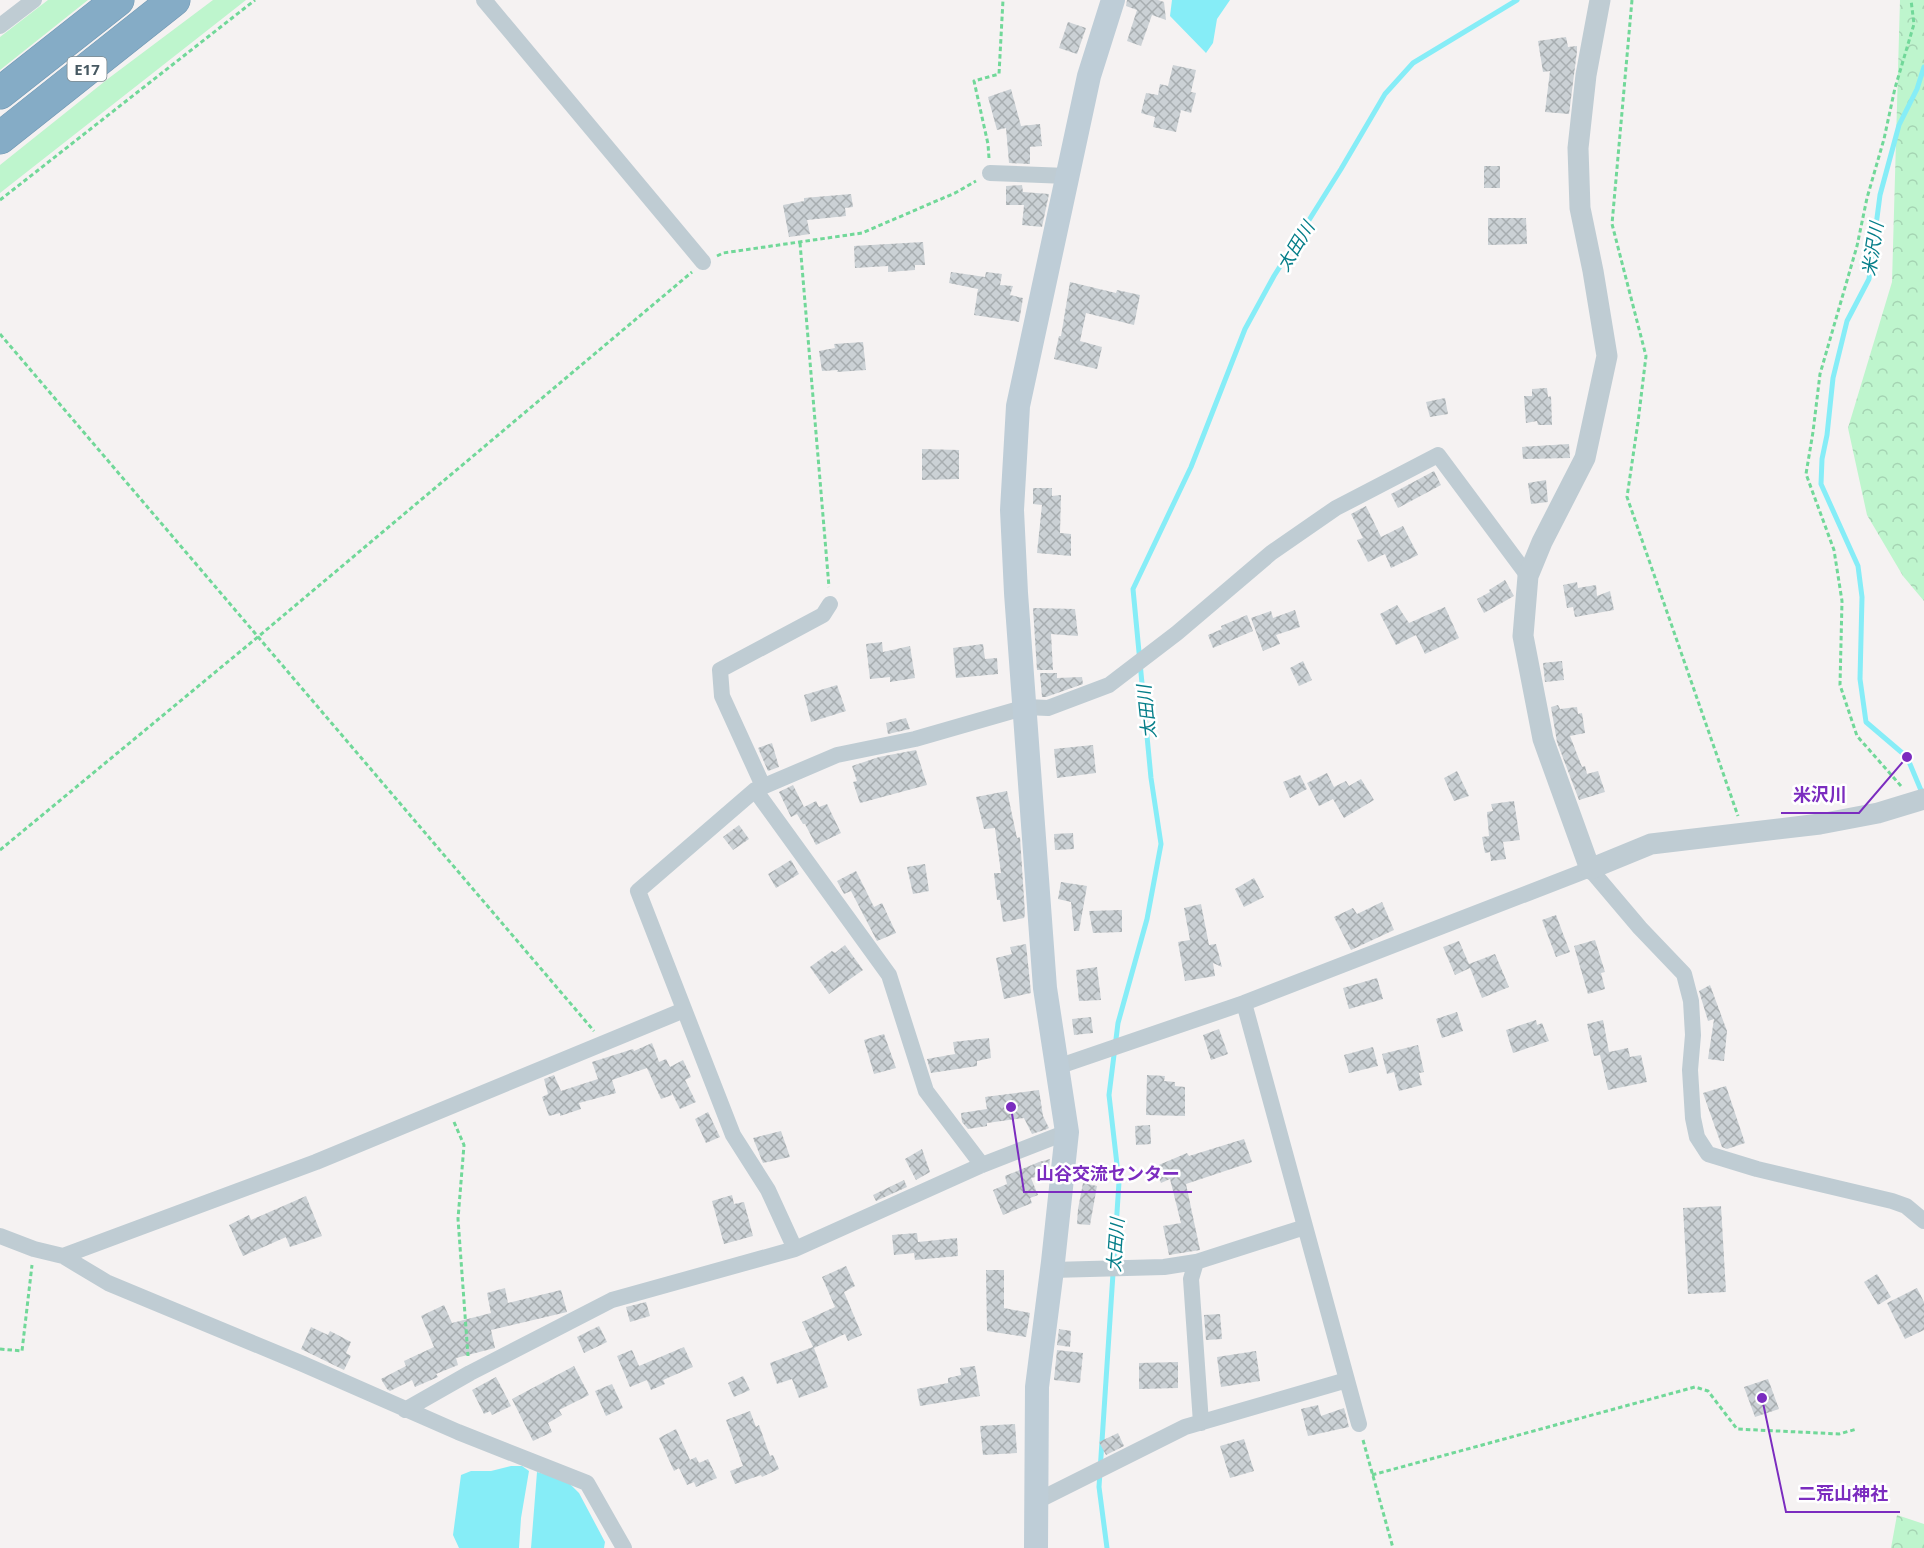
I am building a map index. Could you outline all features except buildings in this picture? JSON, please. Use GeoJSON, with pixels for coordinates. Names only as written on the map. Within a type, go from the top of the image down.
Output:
{"type":"FeatureCollection","features":[{"type":"Feature","properties":{"kind":"highway","name":"E17"},"geometry":{"type":"LineString","coordinates":[[0,93],[118,0]]}},
{"type":"Feature","properties":{"kind":"highway","name":"E17"},"geometry":{"type":"LineString","coordinates":[[0,138],[174,0]]}},
{"type":"Feature","properties":{"kind":"main road"},"geometry":{"type":"LineString","coordinates":[[1036,1548],[1037,1387],[1067,1132],[1045,988],[1012,510],[1018,406],[1089,76],[1113,0]]}},
{"type":"Feature","properties":{"kind":"street"},"geometry":{"type":"LineString","coordinates":[[0,26],[34,0]]}},
{"type":"Feature","properties":{"kind":"street"},"geometry":{"type":"LineString","coordinates":[[484,0],[703,262]]}},
{"type":"Feature","properties":{"kind":"street"},"geometry":{"type":"LineString","coordinates":[[1600,0],[1586,75],[1578,148],[1580,208],[1607,356],[1585,458],[1542,542],[1528,576],[1523,636],[1543,739],[1590,869],[1640,928],[1684,974],[1691,1001],[1693,1035],[1690,1070],[1693,1118],[1697,1137],[1708,1154],[1757,1169],[1782,1173],[1899,1203],[1924,1221]]}},
{"type":"Feature","properties":{"kind":"street"},"geometry":{"type":"LineString","coordinates":[[990,173],[1067,176]]}},
{"type":"Feature","properties":{"kind":"street"},"geometry":{"type":"LineString","coordinates":[[795,1249],[768,1190],[733,1135],[638,891],[759,788],[837,755],[915,739],[1026,707],[1048,708],[1109,685],[1177,633],[1271,553],[1336,508],[1438,455],[1528,576]]}},
{"type":"Feature","properties":{"kind":"street"},"geometry":{"type":"LineString","coordinates":[[830,604],[823,615],[720,670],[722,696],[759,788],[889,975],[926,1090],[982,1165]]}},
{"type":"Feature","properties":{"kind":"street"},"geometry":{"type":"LineString","coordinates":[[1057,1067],[1244,1003],[1651,844],[1820,824],[1867,815],[1919,800]]}},
{"type":"Feature","properties":{"kind":"street"},"geometry":{"type":"LineString","coordinates":[[1244,1003],[1359,1424]]}},
{"type":"Feature","properties":{"kind":"street"},"geometry":{"type":"LineString","coordinates":[[63,1256],[316,1162],[684,1010]]}},
{"type":"Feature","properties":{"kind":"street"},"geometry":{"type":"LineString","coordinates":[[405,1410],[470,1372],[612,1300],[795,1249],[982,1165],[1067,1132]]}},
{"type":"Feature","properties":{"kind":"street"},"geometry":{"type":"LineString","coordinates":[[1052,1270],[1164,1267],[1196,1263],[1305,1227]]}},
{"type":"Feature","properties":{"kind":"street"},"geometry":{"type":"LineString","coordinates":[[0,1236],[34,1249],[63,1256],[108,1283],[303,1364],[405,1410],[587,1483],[624,1548]]}},
{"type":"Feature","properties":{"kind":"street"},"geometry":{"type":"LineString","coordinates":[[1196,1263],[1191,1279],[1201,1423]]}},
{"type":"Feature","properties":{"kind":"street"},"geometry":{"type":"LineString","coordinates":[[1036,1501],[1185,1427],[1347,1380]]}},
{"type":"Feature","properties":{"kind":"path"},"geometry":{"type":"LineString","coordinates":[[0,200],[255,0]]}},
{"type":"Feature","properties":{"kind":"path"},"geometry":{"type":"LineString","coordinates":[[0,850],[259,636],[703,262],[723,253],[862,233],[955,193],[990,173],[988,144],[974,81],[999,74],[1003,0]]}},
{"type":"Feature","properties":{"kind":"path"},"geometry":{"type":"LineString","coordinates":[[1632,0],[1612,224],[1646,356],[1627,497],[1744,834]]}},
{"type":"Feature","properties":{"kind":"path"},"geometry":{"type":"LineString","coordinates":[[1911,0],[1914,24],[1895,88],[1857,246],[1820,374],[1814,432],[1806,474],[1834,550],[1842,601],[1840,685],[1857,736],[1919,800]]}},
{"type":"Feature","properties":{"kind":"path"},"geometry":{"type":"LineString","coordinates":[[801,243],[830,604]]}},
{"type":"Feature","properties":{"kind":"path"},"geometry":{"type":"LineString","coordinates":[[0,334],[605,1044]]}},
{"type":"Feature","properties":{"kind":"path"},"geometry":{"type":"LineString","coordinates":[[449,1109],[464,1145],[458,1219],[470,1372]]}},
{"type":"Feature","properties":{"kind":"path"},"geometry":{"type":"LineString","coordinates":[[0,1349],[22,1351],[34,1249]]}},
{"type":"Feature","properties":{"kind":"path"},"geometry":{"type":"LineString","coordinates":[[1372,1475],[1695,1387],[1708,1391],[1737,1429],[1839,1434],[1857,1429]]}},
{"type":"Feature","properties":{"kind":"path"},"geometry":{"type":"LineString","coordinates":[[1359,1424],[1392,1548]]}},
{"type":"Feature","properties":{"kind":"green space"},"geometry":{"type":"Polygon","coordinates":[[[48,0],[88,0],[0,70],[0,37],[48,0]]]}},
{"type":"Feature","properties":{"kind":"green space"},"geometry":{"type":"Polygon","coordinates":[[[213,0],[246,0],[0,193],[0,165],[109,78],[213,0]]]}},
{"type":"Feature","properties":{"kind":"green space"},"geometry":{"type":"Polygon","coordinates":[[[1900,0],[1924,0],[1924,601],[1903,576],[1867,515],[1848,428],[1892,282],[1900,0]]]}},
{"type":"Feature","properties":{"kind":"green space"},"geometry":{"type":"Polygon","coordinates":[[[1897,1515],[1924,1524],[1924,1548],[1891,1548],[1897,1515]]]}},
{"type":"Feature","properties":{"kind":"water"},"geometry":{"type":"Polygon","coordinates":[[[1172,0],[1230,0],[1217,19],[1213,43],[1206,53],[1170,16],[1172,0]]]}},
{"type":"Feature","properties":{"kind":"water"},"geometry":{"type":"Polygon","coordinates":[[[522,1466],[529,1471],[521,1518],[519,1548],[459,1548],[453,1535],[461,1475],[471,1471],[491,1471],[522,1466]]]}},
{"type":"Feature","properties":{"kind":"water"},"geometry":{"type":"Polygon","coordinates":[[[537,1472],[566,1480],[579,1493],[605,1542],[604,1548],[531,1548],[537,1472]]]}},
{"type":"Feature","properties":{"kind":"waterway","name":"太田川"},"geometry":{"type":"LineString","coordinates":[[1107,1548],[1099,1487],[1119,1182],[1109,1095],[1118,1023],[1147,919],[1161,844],[1151,778],[1133,589],[1191,467],[1245,329],[1274,276],[1385,94],[1413,63],[1517,0]]}},
{"type":"Feature","properties":{"kind":"waterway","name":"米沢川"},"geometry":{"type":"LineString","coordinates":[[1923,795],[1907,757],[1866,722],[1860,679],[1862,597],[1858,566],[1821,484],[1822,459],[1833,378],[1847,321],[1869,279],[1880,195],[1899,125],[1917,89],[1924,67]]}},
{"type":"Feature","properties":{"kind":"place","name":"米沢川"},"geometry":{"type":"Point","coordinates":[1907,757]}},
{"type":"Feature","properties":{"kind":"place","name":"山谷交流センター"},"geometry":{"type":"Point","coordinates":[1011,1107]}},
{"type":"Feature","properties":{"kind":"place","name":"二荒山神社"},"geometry":{"type":"Point","coordinates":[1762,1398]}}]}
